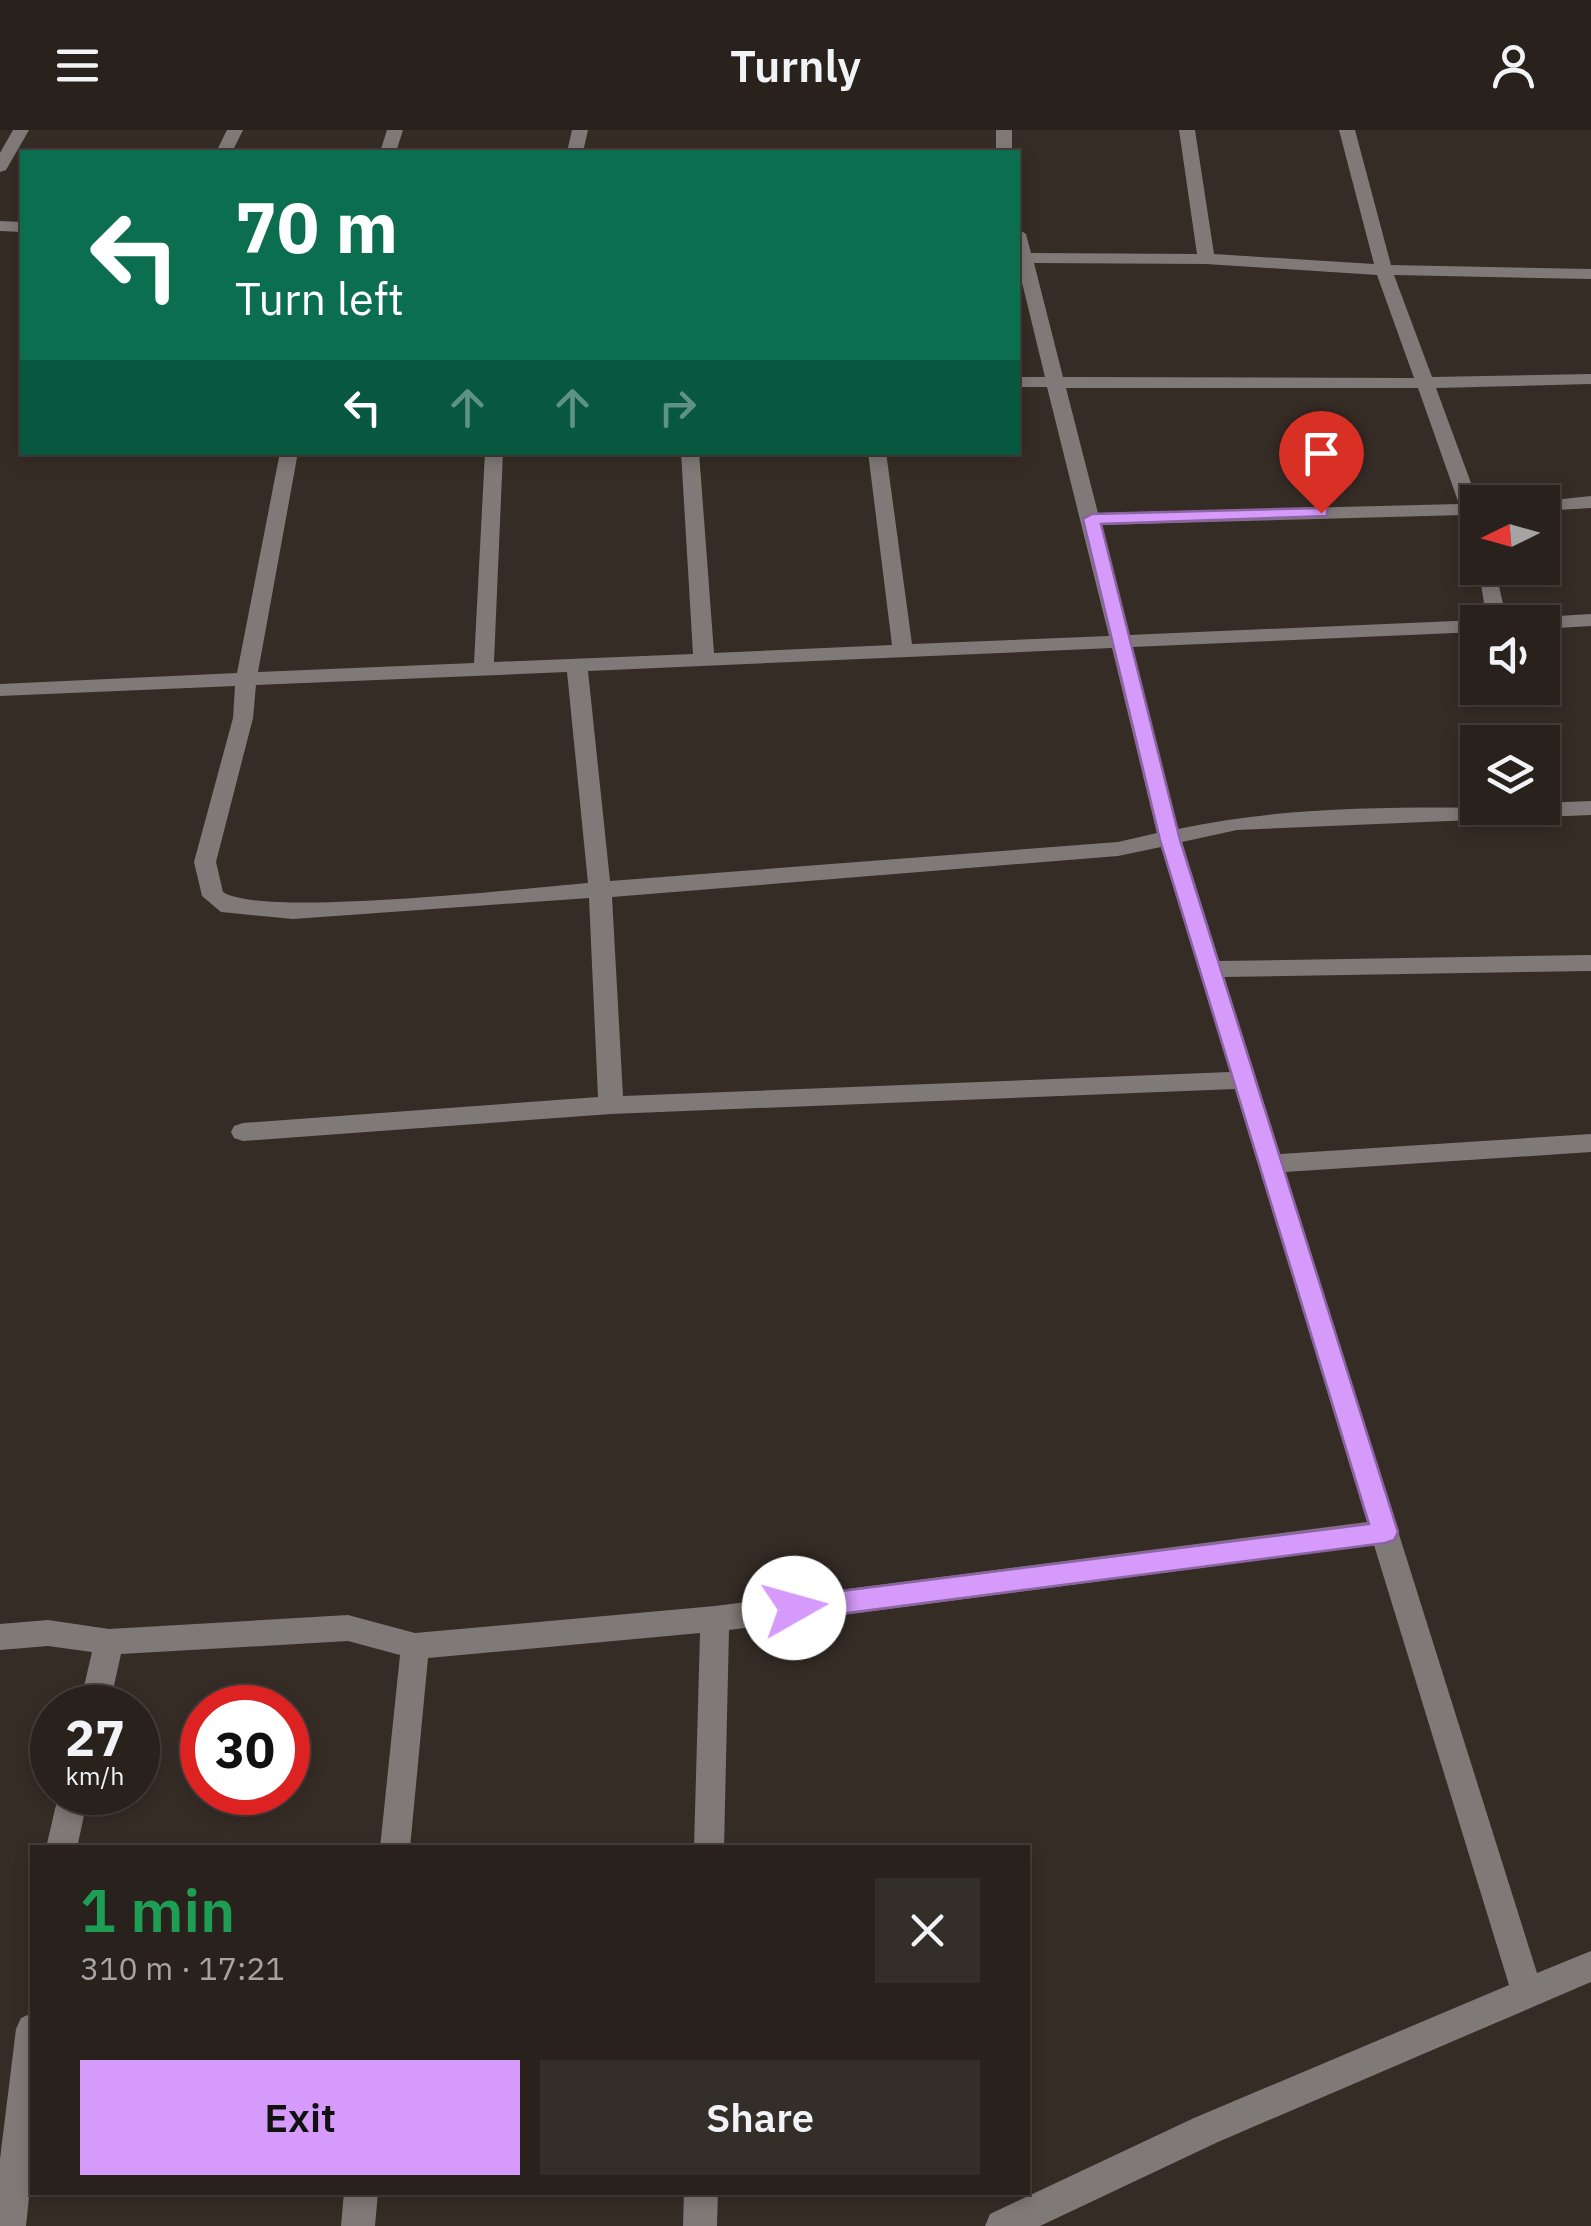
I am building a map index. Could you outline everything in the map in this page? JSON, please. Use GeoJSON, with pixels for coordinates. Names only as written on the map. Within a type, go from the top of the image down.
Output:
{"type":"FeatureCollection","features":[{"type":"Feature","properties":{"kind":"street"},"geometry":{"type":"LineString","coordinates":[[0,167],[21,130]]}},
{"type":"Feature","properties":{"kind":"street"},"geometry":{"type":"LineString","coordinates":[[1187,130],[1206,259]]}},
{"type":"Feature","properties":{"kind":"street"},"geometry":{"type":"LineString","coordinates":[[1347,130],[1384,270],[1422,383],[1463,485]]}},
{"type":"Feature","properties":{"kind":"street"},"geometry":{"type":"LineString","coordinates":[[1527,1993],[1170,840],[1092,519],[1020,258],[1206,259],[1384,270],[1591,274]]}},
{"type":"Feature","properties":{"kind":"street"},"geometry":{"type":"LineString","coordinates":[[1020,382],[1422,383],[1591,379]]}},
{"type":"Feature","properties":{"kind":"street"},"geometry":{"type":"LineString","coordinates":[[288,455],[242,718],[205,862],[213,896],[229,906],[293,911],[600,890],[1118,849],[1237,823],[1591,808]]}},
{"type":"Feature","properties":{"kind":"street"},"geometry":{"type":"LineString","coordinates":[[484,668],[494,455]]}},
{"type":"Feature","properties":{"kind":"street"},"geometry":{"type":"LineString","coordinates":[[690,455],[704,660]]}},
{"type":"Feature","properties":{"kind":"street"},"geometry":{"type":"LineString","coordinates":[[877,455],[903,652]]}},
{"type":"Feature","properties":{"kind":"street"},"geometry":{"type":"LineString","coordinates":[[1560,504],[1591,502]]}},
{"type":"Feature","properties":{"kind":"street"},"geometry":{"type":"LineString","coordinates":[[1092,519],[1460,516]]}},
{"type":"Feature","properties":{"kind":"street"},"geometry":{"type":"LineString","coordinates":[[1560,621],[1591,620]]}},
{"type":"Feature","properties":{"kind":"street"},"geometry":{"type":"LineString","coordinates":[[0,690],[1460,627]]}},
{"type":"Feature","properties":{"kind":"street"},"geometry":{"type":"LineString","coordinates":[[576,665],[600,890],[611,1105]]}},
{"type":"Feature","properties":{"kind":"street"},"geometry":{"type":"LineString","coordinates":[[1210,969],[1591,963]]}},
{"type":"Feature","properties":{"kind":"street"},"geometry":{"type":"LineString","coordinates":[[243,1132],[611,1105],[1244,1080]]}},
{"type":"Feature","properties":{"kind":"street"},"geometry":{"type":"LineString","coordinates":[[1270,1164],[1591,1143]]}},
{"type":"Feature","properties":{"kind":"street"},"geometry":{"type":"LineString","coordinates":[[0,1637],[48,1633],[109,1642],[348,1628],[415,1646],[715,1619],[1385,1532]]}},
{"type":"Feature","properties":{"kind":"street"},"geometry":{"type":"LineString","coordinates":[[710,1845],[715,1619]]}},
{"type":"Feature","properties":{"kind":"street"},"geometry":{"type":"LineString","coordinates":[[99,1685],[109,1642]]}},
{"type":"Feature","properties":{"kind":"street"},"geometry":{"type":"LineString","coordinates":[[395,1845],[415,1646]]}},
{"type":"Feature","properties":{"kind":"street"},"geometry":{"type":"LineString","coordinates":[[63,1845],[69,1815]]}},
{"type":"Feature","properties":{"kind":"street"},"geometry":{"type":"LineString","coordinates":[[1002,2226],[1206,2130],[1591,1966]]}},
{"type":"Feature","properties":{"kind":"street"},"geometry":{"type":"LineString","coordinates":[[9,2226],[30,2046]]}},
{"type":"Feature","properties":{"kind":"street"},"geometry":{"type":"LineString","coordinates":[[358,2226],[361,2195]]}},
{"type":"Feature","properties":{"kind":"street"},"geometry":{"type":"LineString","coordinates":[[700,2226],[701,2195]]}},
{"type":"Feature","properties":{"kind":"route"},"geometry":{"type":"LineString","coordinates":[[794,1608],[1385,1532],[1170,840],[1092,519],[1321,513]]}}]}
